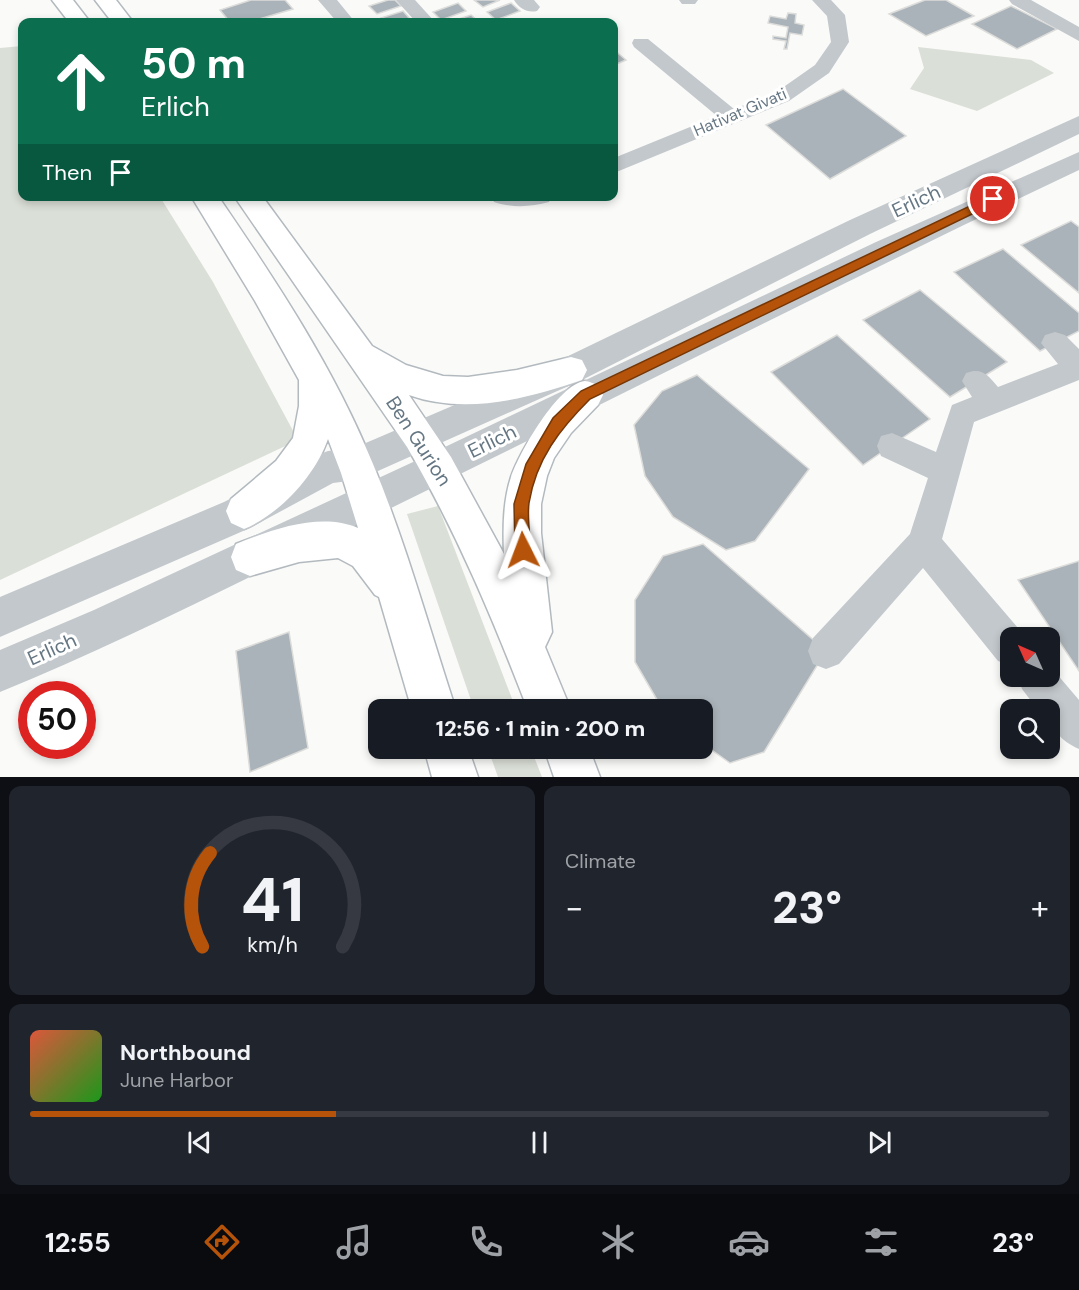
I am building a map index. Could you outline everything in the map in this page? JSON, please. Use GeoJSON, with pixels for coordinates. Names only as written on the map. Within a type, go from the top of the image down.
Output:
{"type":"FeatureCollection","features":[{"type":"Feature","properties":{"kind":"main road"},"geometry":{"type":"LineString","coordinates":[[62,0],[76,18]]}},
{"type":"Feature","properties":{"kind":"main road"},"geometry":{"type":"LineString","coordinates":[[105,0],[119,18]]}},
{"type":"Feature","properties":{"kind":"main road"},"geometry":{"type":"LineString","coordinates":[[207,201],[242,253],[312,373],[356,464],[431,699]]}},
{"type":"Feature","properties":{"kind":"main road","name":"Ben Gurion"},"geometry":{"type":"LineString","coordinates":[[251,201],[419,435],[439,467],[487,556],[544,692]]}},
{"type":"Feature","properties":{"kind":"main road"},"geometry":{"type":"LineString","coordinates":[[353,345],[381,367],[399,377],[444,392],[468,393],[578,383]]}},
{"type":"Feature","properties":{"kind":"main road"},"geometry":{"type":"LineString","coordinates":[[244,511],[279,484],[294,469],[306,451],[314,428],[316,397],[312,373]]}},
{"type":"Feature","properties":{"kind":"main road"},"geometry":{"type":"LineString","coordinates":[[544,692],[522,539],[521,504],[526,483],[543,444],[558,422],[578,383]]}},
{"type":"Feature","properties":{"kind":"main road"},"geometry":{"type":"LineString","coordinates":[[250,556],[306,543],[331,540],[348,542],[363,551],[380,567],[398,593]]}},
{"type":"Feature","properties":{"kind":"main road"},"geometry":{"type":"LineString","coordinates":[[449,759],[455,777]]}},
{"type":"Feature","properties":{"kind":"main road"},"geometry":{"type":"LineString","coordinates":[[570,759],[577,777]]}},
{"type":"Feature","properties":{"kind":"street"},"geometry":{"type":"LineString","coordinates":[[327,0],[343,18]]}},
{"type":"Feature","properties":{"kind":"street"},"geometry":{"type":"LineString","coordinates":[[405,0],[422,18]]}},
{"type":"Feature","properties":{"kind":"street","name":"Hativat Givati"},"geometry":{"type":"LineString","coordinates":[[618,164],[730,116],[782,97],[822,69],[840,42],[836,15],[821,0]]}},
{"type":"Feature","properties":{"kind":"street"},"geometry":{"type":"LineString","coordinates":[[1018,0],[1079,35]]}},
{"type":"Feature","properties":{"kind":"street"},"geometry":{"type":"LineString","coordinates":[[641,43],[730,116]]}},
{"type":"Feature","properties":{"kind":"street","name":"Erlich"},"geometry":{"type":"LineString","coordinates":[[0,671],[108,624],[439,467],[578,383],[860,227],[1079,124]]}},
{"type":"Feature","properties":{"kind":"street","name":"Erlich"},"geometry":{"type":"LineString","coordinates":[[0,617],[244,511],[328,468],[356,464],[419,435],[578,383],[886,249],[1079,159]]}},
{"type":"Feature","properties":{"kind":"street"},"geometry":{"type":"LineString","coordinates":[[826,651],[924,543],[962,414],[984,392],[1079,368],[1055,343]]}},
{"type":"Feature","properties":{"kind":"street"},"geometry":{"type":"LineString","coordinates":[[892,446],[945,471]]}},
{"type":"Feature","properties":{"kind":"street"},"geometry":{"type":"LineString","coordinates":[[924,543],[1000,635]]}},
{"type":"Feature","properties":{"kind":"street"},"geometry":{"type":"LineString","coordinates":[[1044,687],[1079,730]]}},
{"type":"Feature","properties":{"kind":"shaded area"},"geometry":{"type":"Polygon","coordinates":[[[18,46],[18,201],[162,201],[213,282],[298,440],[0,580],[0,48],[18,46]]]}},
{"type":"Feature","properties":{"kind":"shaded area"},"geometry":{"type":"Polygon","coordinates":[[[918,47],[1031,60],[1054,73],[977,111],[910,89],[924,68],[918,47]]]}},
{"type":"Feature","properties":{"kind":"shaded area"},"geometry":{"type":"Polygon","coordinates":[[[438,506],[512,699],[471,699],[407,514],[438,506]]]}},
{"type":"Feature","properties":{"kind":"shaded area"},"geometry":{"type":"Polygon","coordinates":[[[492,759],[535,759],[542,777],[498,777],[492,759]]]}},
{"type":"Feature","properties":{"kind":"building"},"geometry":{"type":"Polygon","coordinates":[[[251,0],[285,0],[293,9],[263,18],[227,18],[220,10],[251,0]]]}},
{"type":"Feature","properties":{"kind":"building"},"geometry":{"type":"Polygon","coordinates":[[[395,0],[401,6],[377,14],[369,6],[395,0]]]}},
{"type":"Feature","properties":{"kind":"building"},"geometry":{"type":"Polygon","coordinates":[[[474,0],[500,0],[483,7],[474,0]]]}},
{"type":"Feature","properties":{"kind":"building"},"geometry":{"type":"Polygon","coordinates":[[[925,0],[946,0],[974,16],[926,36],[889,14],[925,0]]]}},
{"type":"Feature","properties":{"kind":"building"},"geometry":{"type":"Polygon","coordinates":[[[458,3],[466,11],[447,18],[439,18],[433,12],[458,3]]]}},
{"type":"Feature","properties":{"kind":"building"},"geometry":{"type":"Polygon","coordinates":[[[511,3],[520,11],[501,18],[494,18],[487,12],[511,3]]]}},
{"type":"Feature","properties":{"kind":"building"},"geometry":{"type":"Polygon","coordinates":[[[1011,6],[1057,29],[1017,49],[972,24],[1011,6]]]}},
{"type":"Feature","properties":{"kind":"building"},"geometry":{"type":"Polygon","coordinates":[[[403,11],[409,18],[381,18],[403,11]]]}},
{"type":"Feature","properties":{"kind":"building"},"geometry":{"type":"Polygon","coordinates":[[[788,13],[796,14],[795,23],[804,25],[802,35],[790,33],[787,49],[784,49],[786,41],[773,39],[773,36],[786,38],[788,27],[768,23],[770,16],[786,19],[788,13]]]}},
{"type":"Feature","properties":{"kind":"building"},"geometry":{"type":"Polygon","coordinates":[[[618,53],[626,60],[618,63],[618,53]]]}},
{"type":"Feature","properties":{"kind":"building"},"geometry":{"type":"Polygon","coordinates":[[[843,89],[906,136],[830,179],[766,125],[843,89]]]}},
{"type":"Feature","properties":{"kind":"building"},"geometry":{"type":"Polygon","coordinates":[[[1071,221],[1079,227],[1079,293],[1021,245],[1071,221]]]}},
{"type":"Feature","properties":{"kind":"building"},"geometry":{"type":"Polygon","coordinates":[[[1003,249],[1079,313],[1079,331],[1040,351],[954,272],[1003,249]]]}},
{"type":"Feature","properties":{"kind":"building"},"geometry":{"type":"Polygon","coordinates":[[[920,290],[1007,362],[950,397],[863,320],[920,290]]]}},
{"type":"Feature","properties":{"kind":"building"},"geometry":{"type":"Polygon","coordinates":[[[837,335],[930,419],[863,465],[771,372],[837,335]]]}},
{"type":"Feature","properties":{"kind":"building"},"geometry":{"type":"Polygon","coordinates":[[[697,375],[809,469],[755,541],[726,550],[673,517],[645,476],[634,425],[662,391],[697,375]]]}},
{"type":"Feature","properties":{"kind":"building"},"geometry":{"type":"Polygon","coordinates":[[[703,544],[826,651],[764,752],[730,763],[713,751],[713,699],[657,699],[635,662],[635,600],[663,556],[703,544]]]}},
{"type":"Feature","properties":{"kind":"building"},"geometry":{"type":"Polygon","coordinates":[[[1079,561],[1079,671],[1060,643],[1060,627],[1050,627],[1018,580],[1079,561]]]}},
{"type":"Feature","properties":{"kind":"building"},"geometry":{"type":"Polygon","coordinates":[[[289,632],[308,748],[250,772],[236,651],[289,632]]]}},
{"type":"Feature","properties":{"kind":"route"},"geometry":{"type":"LineString","coordinates":[[523,550],[521,504],[533,464],[558,422],[586,395],[993,199]]}}]}
